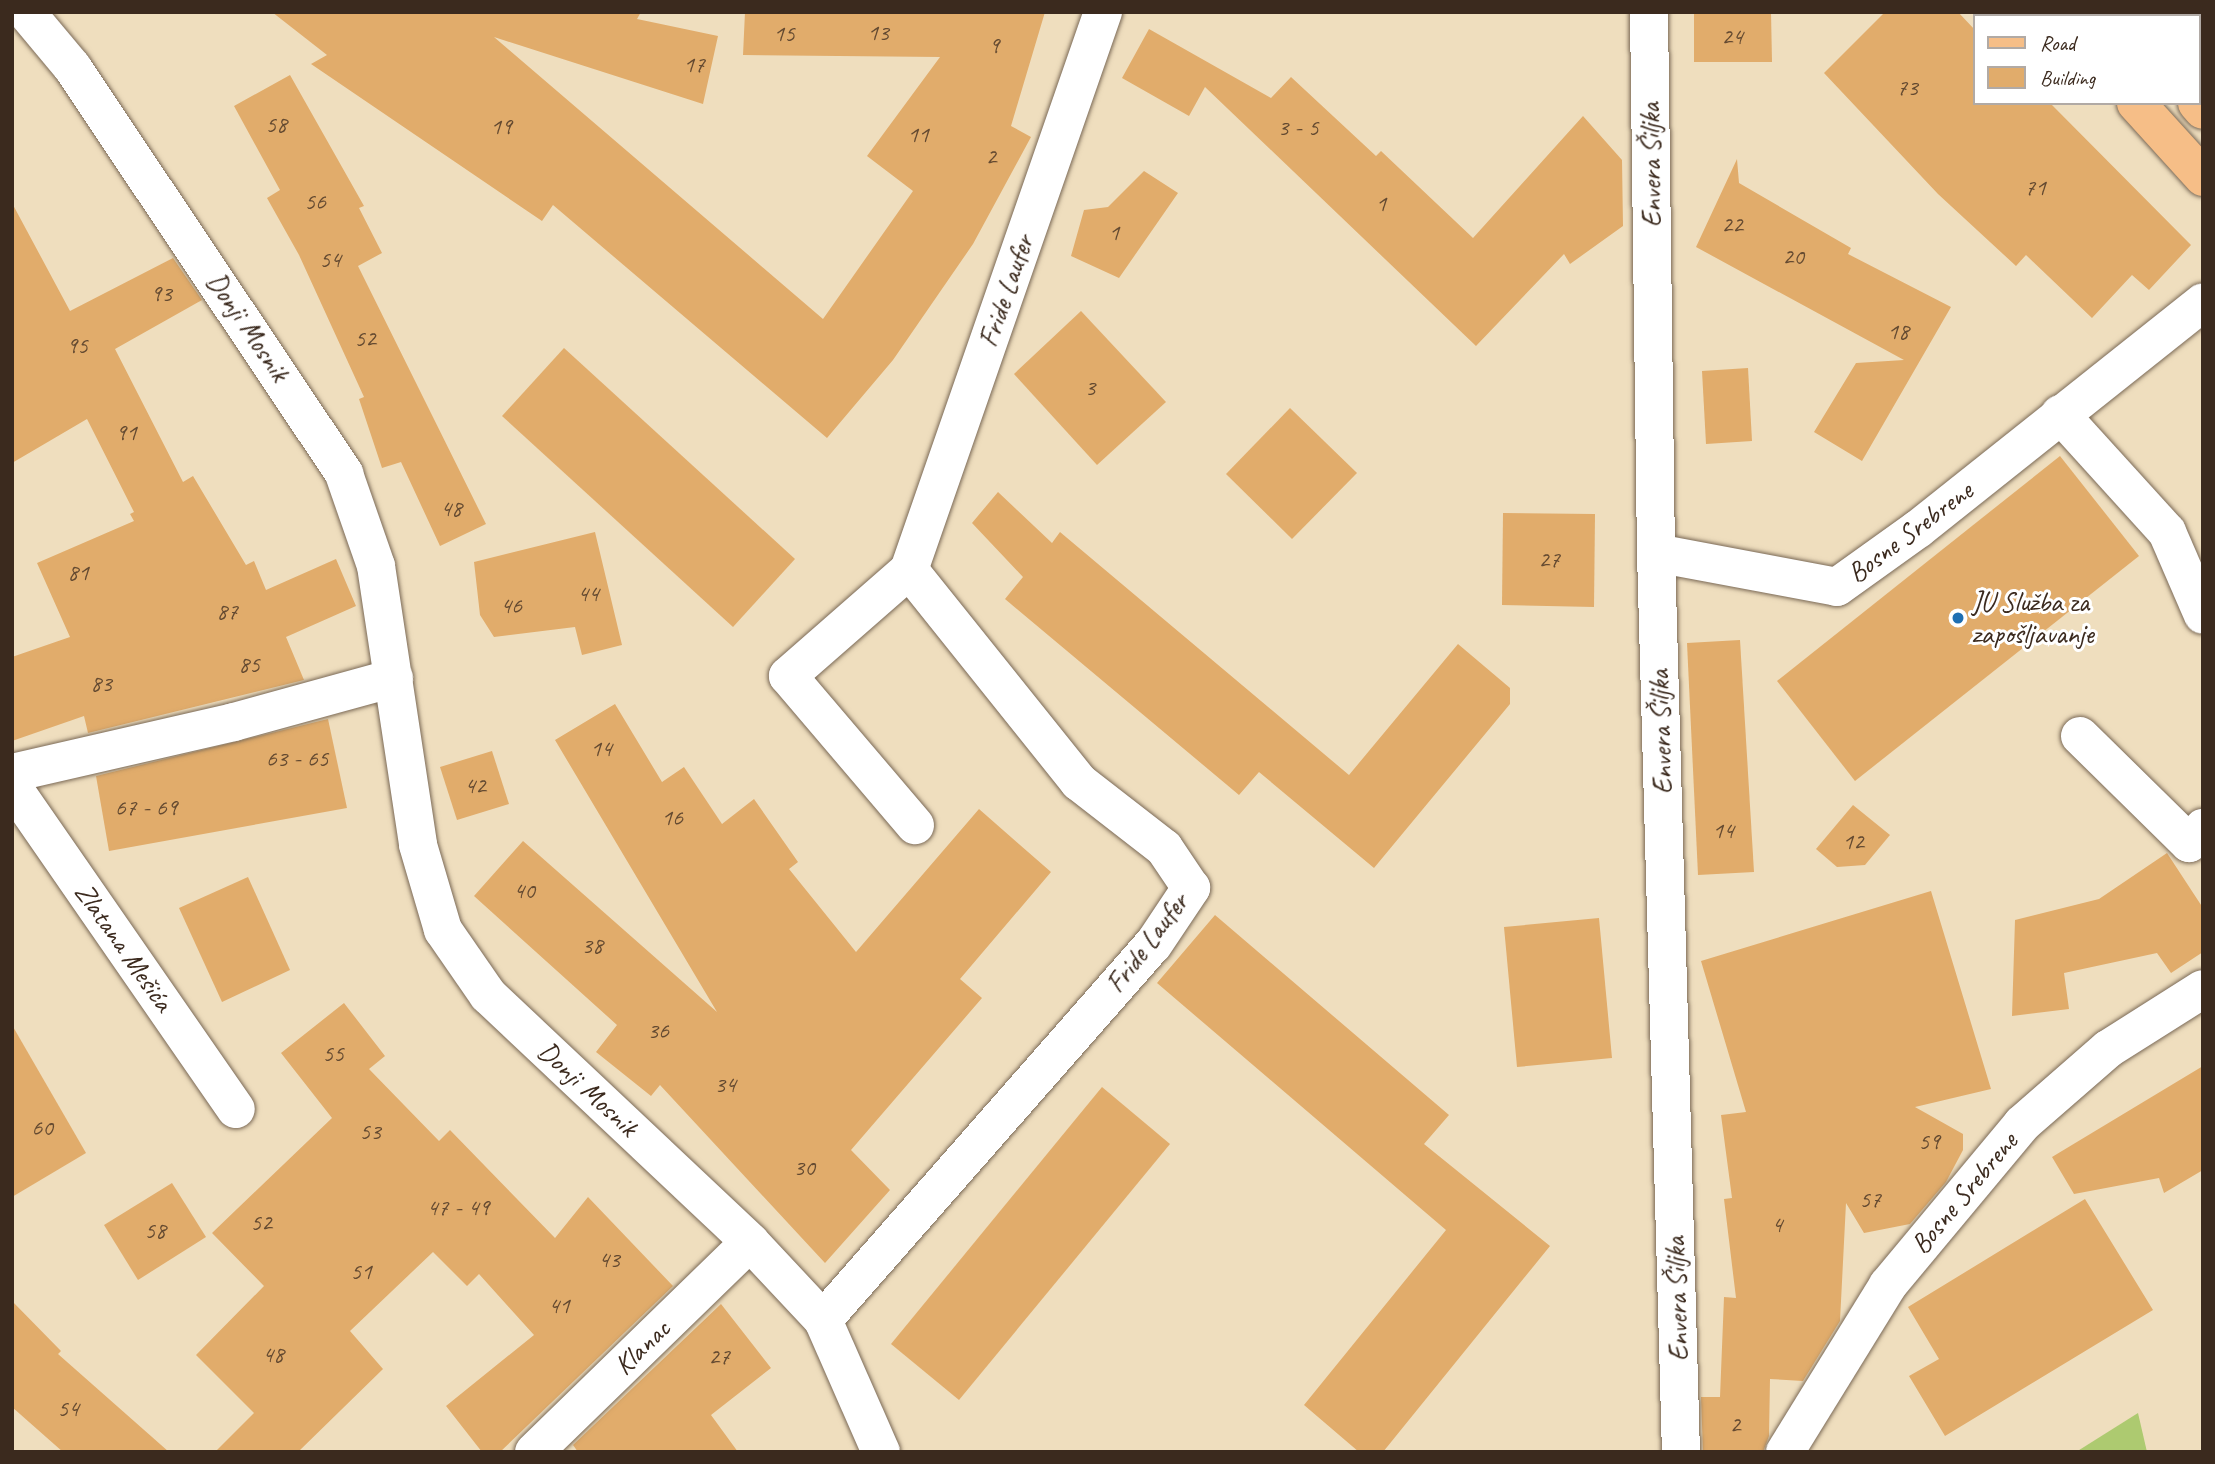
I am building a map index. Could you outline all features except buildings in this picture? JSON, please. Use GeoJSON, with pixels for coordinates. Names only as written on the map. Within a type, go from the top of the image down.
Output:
{"type":"FeatureCollection","features":[{"type":"Feature","properties":{"kind":"main road"},"geometry":{"type":"LineString","coordinates":[[2138,105],[2203,177]]}},
{"type":"Feature","properties":{"kind":"street","name":"Donji Mosnik"},"geometry":{"type":"LineString","coordinates":[[26,12],[72,67],[344,474],[376,566],[418,845],[443,930],[488,995],[750,1242],[823,1320],[881,1452]]}},
{"type":"Feature","properties":{"kind":"street","name":"Fride Laufer"},"geometry":{"type":"LineString","coordinates":[[915,825],[788,676],[909,570],[1103,12]]}},
{"type":"Feature","properties":{"kind":"street","name":"Envera Šiljka"},"geometry":{"type":"LineString","coordinates":[[1649,12],[1656,553],[1681,1452]]}},
{"type":"Feature","properties":{"kind":"street","name":"Bosne Srebrene"},"geometry":{"type":"LineString","coordinates":[[1656,553],[1837,587],[1918,529],[2203,302]]}},
{"type":"Feature","properties":{"kind":"street"},"geometry":{"type":"LineString","coordinates":[[2060,414],[2167,533],[2203,615]]}},
{"type":"Feature","properties":{"kind":"street","name":"Fride Laufer"},"geometry":{"type":"LineString","coordinates":[[823,1320],[1153,946],[1191,888],[1164,848],[1079,782],[909,570]]}},
{"type":"Feature","properties":{"kind":"street"},"geometry":{"type":"LineString","coordinates":[[12,773],[234,722],[394,678]]}},
{"type":"Feature","properties":{"kind":"street"},"geometry":{"type":"LineString","coordinates":[[2080,736],[2198,844]]}},
{"type":"Feature","properties":{"kind":"street","name":"Zlatana Mešića"},"geometry":{"type":"LineString","coordinates":[[12,786],[236,1109]]}},
{"type":"Feature","properties":{"kind":"street","name":"Bosne Srebrene"},"geometry":{"type":"LineString","coordinates":[[1785,1452],[1888,1286],[2022,1124],[2108,1049],[2203,989]]}},
{"type":"Feature","properties":{"kind":"street","name":"Klanac"},"geometry":{"type":"LineString","coordinates":[[534,1452],[750,1242]]}},
{"type":"Feature","properties":{"kind":"green space"},"geometry":{"type":"Polygon","coordinates":[[[2138,1413],[2147,1452],[2076,1452],[2138,1413]]]}},
{"type":"Feature","properties":{"kind":"place","name":"JU Služba za zapošljavanje"},"geometry":{"type":"Point","coordinates":[1958,618]}}]}
